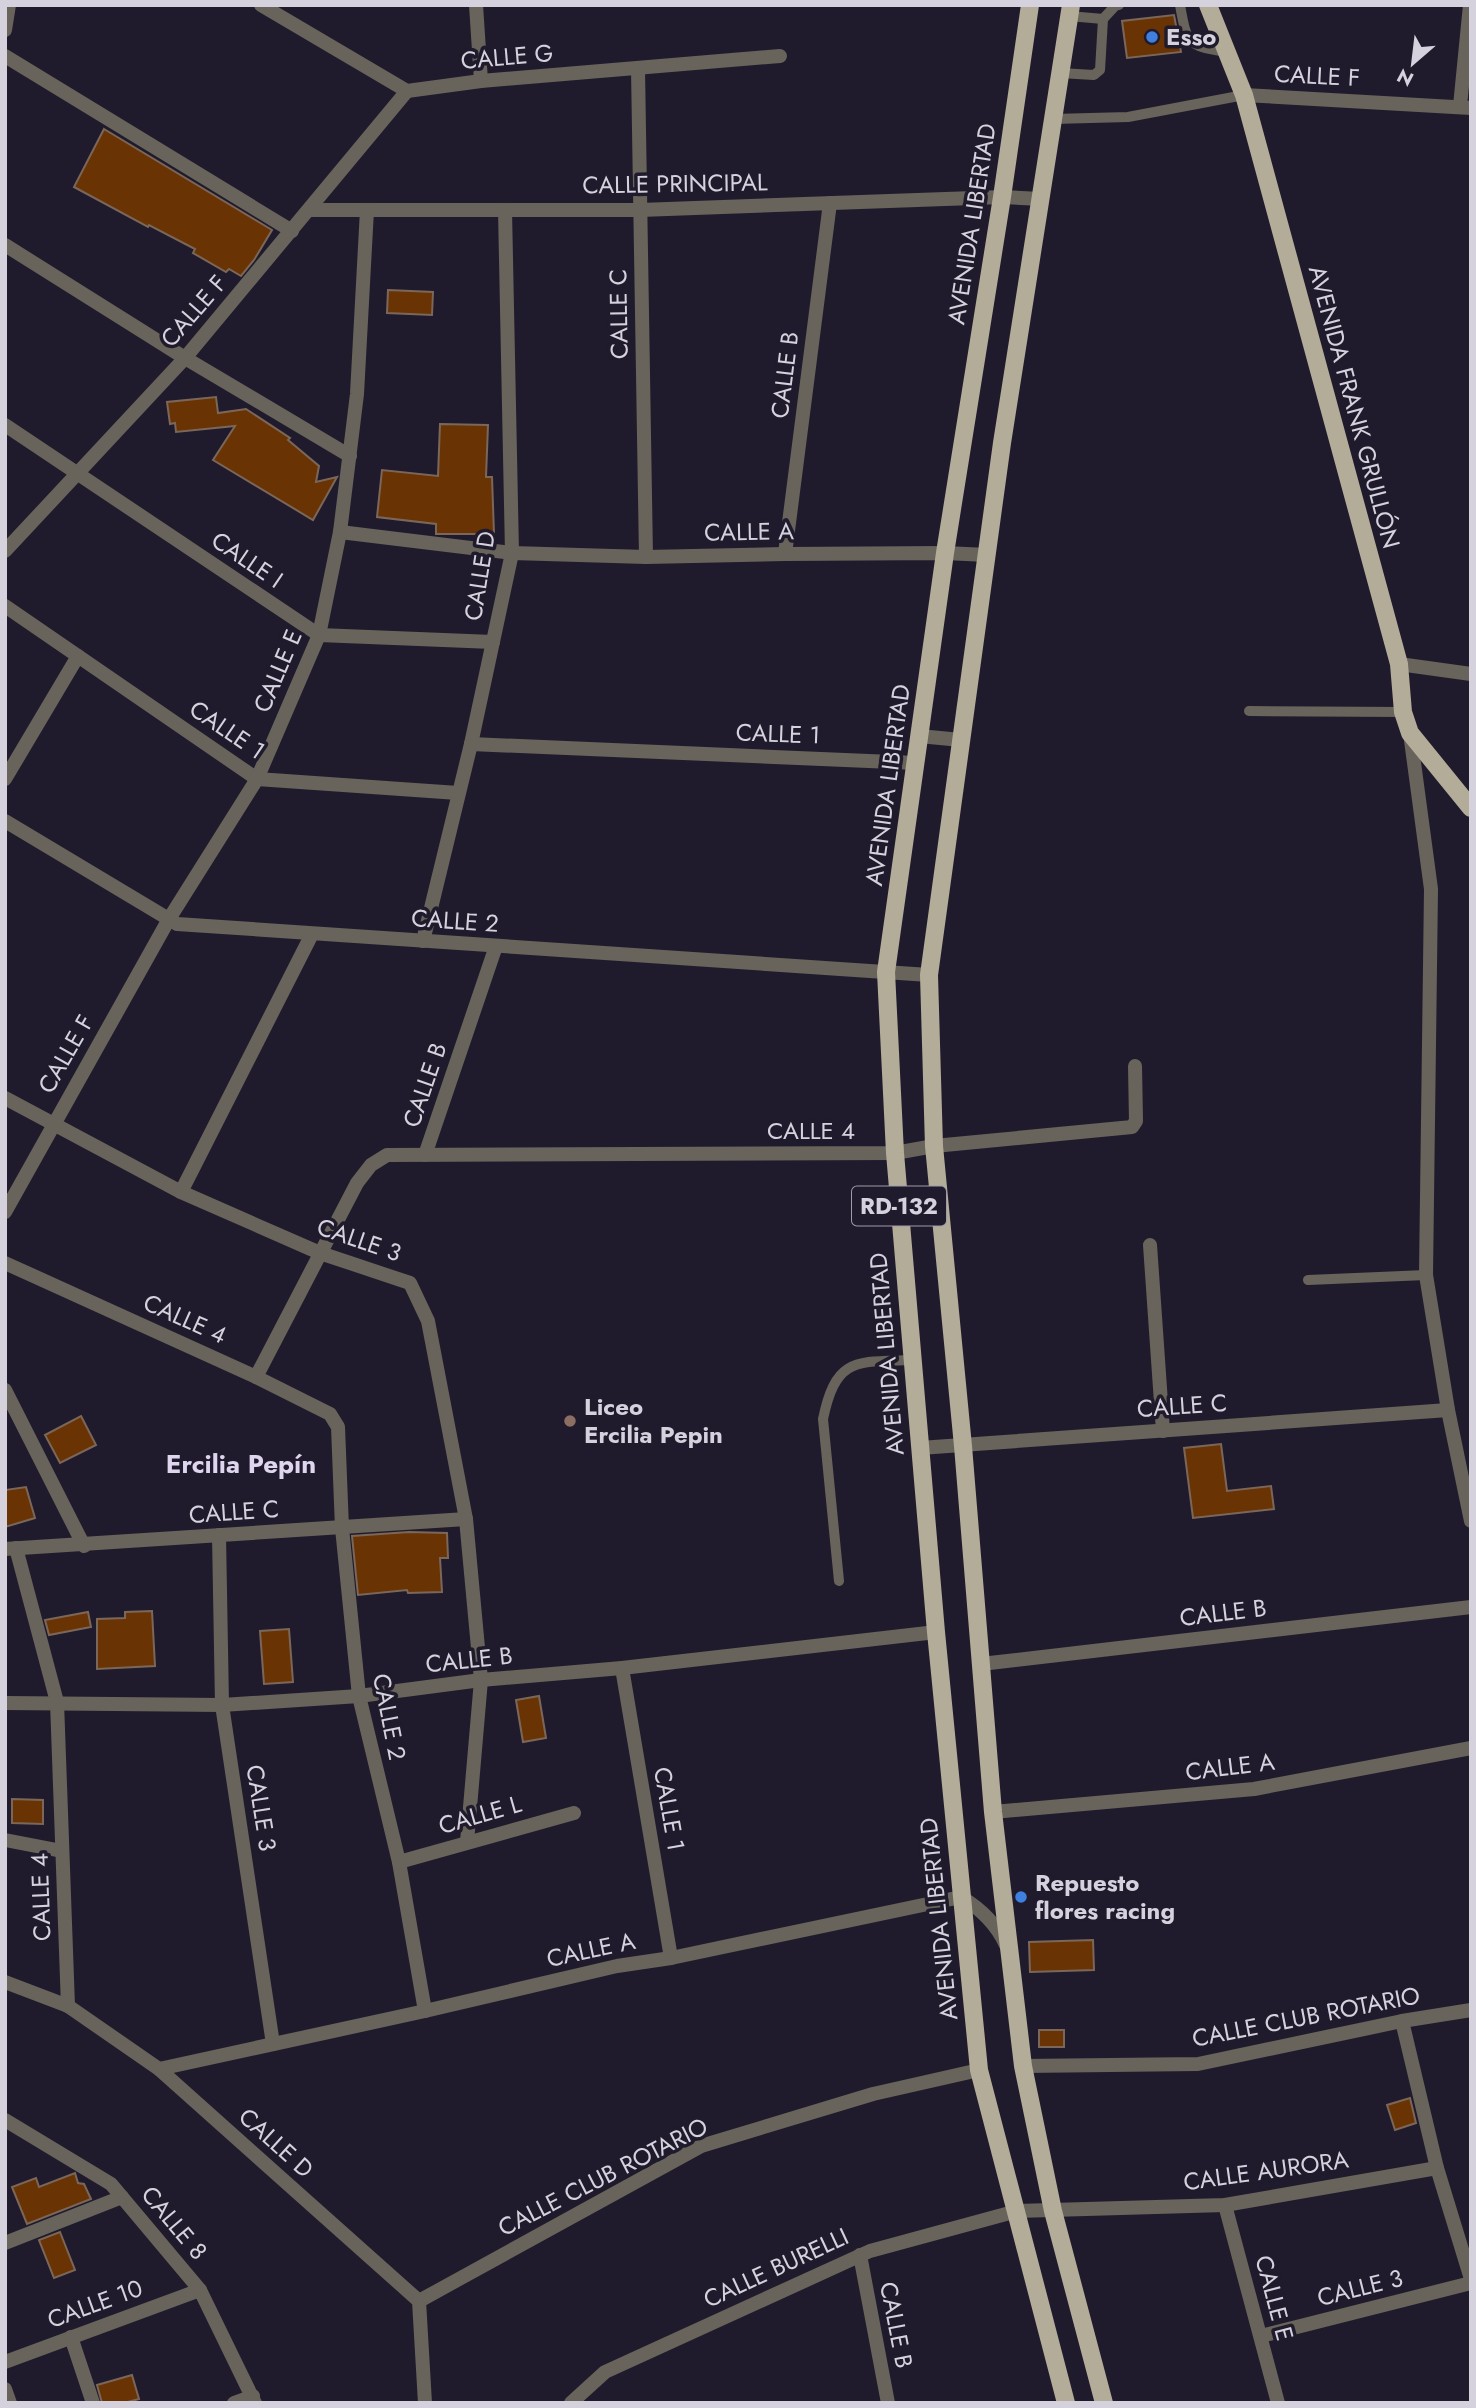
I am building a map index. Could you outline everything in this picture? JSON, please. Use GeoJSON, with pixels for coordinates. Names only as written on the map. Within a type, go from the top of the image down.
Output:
{"type":"FeatureCollection","features":[{"type":"Feature","properties":{"kind":"main road","name":"AVENIDA LIBERTAD"},"geometry":{"type":"LineString","coordinates":[[1030,5],[945,553],[886,972],[895,1153],[912,1360],[979,2070],[1066,2403]]}},
{"type":"Feature","properties":{"kind":"main road","name":"AVENIDA FRANK GRULLÓN"},"geometry":{"type":"LineString","coordinates":[[1208,5],[1244,95],[1399,664],[1403,712],[1410,733],[1471,808]]}},
{"type":"Feature","properties":{"kind":"main road","name":"RD-132"},"geometry":{"type":"LineString","coordinates":[[1070,11],[987,555],[929,975],[934,1146],[963,1446],[993,1812],[1023,2066],[1054,2211],[1104,2403]]}},
{"type":"Feature","properties":{"kind":"street"},"geometry":{"type":"LineString","coordinates":[[5,30],[9,5]]}},
{"type":"Feature","properties":{"kind":"street"},"geometry":{"type":"LineString","coordinates":[[261,5],[407,91]]}},
{"type":"Feature","properties":{"kind":"street"},"geometry":{"type":"LineString","coordinates":[[475,5],[481,81]]}},
{"type":"Feature","properties":{"kind":"street"},"geometry":{"type":"LineString","coordinates":[[1465,107],[1470,5]]}},
{"type":"Feature","properties":{"kind":"street"},"geometry":{"type":"LineString","coordinates":[[5,56],[292,231]]}},
{"type":"Feature","properties":{"kind":"street","name":"CALLE G"},"geometry":{"type":"LineString","coordinates":[[407,91],[481,81],[780,56]]}},
{"type":"Feature","properties":{"kind":"street","name":"CALLE C"},"geometry":{"type":"LineString","coordinates":[[638,69],[646,557]]}},
{"type":"Feature","properties":{"kind":"street","name":"CALLE F"},"geometry":{"type":"LineString","coordinates":[[5,551],[185,358],[407,91]]}},
{"type":"Feature","properties":{"kind":"street","name":"CALLE F"},"geometry":{"type":"LineString","coordinates":[[1244,95],[1465,107]]}},
{"type":"Feature","properties":{"kind":"street","name":"CALLE PRINCIPAL"},"geometry":{"type":"LineString","coordinates":[[309,210],[640,210],[1002,197],[1041,199]]}},
{"type":"Feature","properties":{"kind":"street","name":"CALLE B"},"geometry":{"type":"LineString","coordinates":[[785,554],[830,203]]}},
{"type":"Feature","properties":{"kind":"street","name":"CALLE E"},"geometry":{"type":"LineString","coordinates":[[169,919],[257,779],[319,635],[340,532],[350,456],[357,394],[367,210]]}},
{"type":"Feature","properties":{"kind":"street","name":"CALLE D"},"geometry":{"type":"LineString","coordinates":[[423,941],[471,744],[512,553],[505,210]]}},
{"type":"Feature","properties":{"kind":"street"},"geometry":{"type":"LineString","coordinates":[[5,244],[185,358],[350,456]]}},
{"type":"Feature","properties":{"kind":"street","name":"CALLE I"},"geometry":{"type":"LineString","coordinates":[[5,425],[319,635]]}},
{"type":"Feature","properties":{"kind":"street","name":"CALLE A"},"geometry":{"type":"LineString","coordinates":[[340,532],[512,553],[646,557],[945,553],[987,555]]}},
{"type":"Feature","properties":{"kind":"street","name":"CALLE 1"},"geometry":{"type":"LineString","coordinates":[[5,606],[257,779],[458,793]]}},
{"type":"Feature","properties":{"kind":"street"},"geometry":{"type":"LineString","coordinates":[[319,635],[493,642]]}},
{"type":"Feature","properties":{"kind":"street"},"geometry":{"type":"LineString","coordinates":[[5,779],[78,656]]}},
{"type":"Feature","properties":{"kind":"street"},"geometry":{"type":"LineString","coordinates":[[1399,664],[1471,674]]}},
{"type":"Feature","properties":{"kind":"street"},"geometry":{"type":"LineString","coordinates":[[1410,733],[1431,889],[1426,1275],[1448,1410],[1471,1521]]}},
{"type":"Feature","properties":{"kind":"street"},"geometry":{"type":"LineString","coordinates":[[919,736],[961,740]]}},
{"type":"Feature","properties":{"kind":"street","name":"CALLE 1"},"geometry":{"type":"LineString","coordinates":[[471,744],[916,763]]}},
{"type":"Feature","properties":{"kind":"street","name":"CALLE 2"},"geometry":{"type":"LineString","coordinates":[[5,821],[177,924],[929,975]]}},
{"type":"Feature","properties":{"kind":"street","name":"CALLE F"},"geometry":{"type":"LineString","coordinates":[[5,1212],[169,919]]}},
{"type":"Feature","properties":{"kind":"street"},"geometry":{"type":"LineString","coordinates":[[181,1192],[312,934]]}},
{"type":"Feature","properties":{"kind":"street","name":"CALLE B"},"geometry":{"type":"LineString","coordinates":[[256,1377],[357,1183],[371,1165],[387,1155],[425,1155],[496,946]]}},
{"type":"Feature","properties":{"kind":"street","name":"CALLE 4"},"geometry":{"type":"LineString","coordinates":[[425,1155],[895,1153],[934,1146],[1132,1127],[1136,1121],[1135,1066]]}},
{"type":"Feature","properties":{"kind":"street","name":"CALLE 3"},"geometry":{"type":"LineString","coordinates":[[5,1098],[181,1192],[320,1253],[410,1283],[428,1321],[466,1519],[481,1680],[467,1842]]}},
{"type":"Feature","properties":{"kind":"street"},"geometry":{"type":"LineString","coordinates":[[1150,1245],[1163,1430]]}},
{"type":"Feature","properties":{"kind":"street","name":"CALLE 4"},"geometry":{"type":"LineString","coordinates":[[5,1262],[256,1377],[330,1414],[338,1427]]}},
{"type":"Feature","properties":{"kind":"street"},"geometry":{"type":"LineString","coordinates":[[5,1390],[84,1546]]}},
{"type":"Feature","properties":{"kind":"street","name":"CALLE C"},"geometry":{"type":"LineString","coordinates":[[920,1447],[1448,1410]]}},
{"type":"Feature","properties":{"kind":"street","name":"CALLE 2"},"geometry":{"type":"LineString","coordinates":[[338,1427],[342,1528],[359,1696],[398,1862],[425,2011]]}},
{"type":"Feature","properties":{"kind":"street","name":"CALLE C"},"geometry":{"type":"LineString","coordinates":[[11,1549],[466,1519]]}},
{"type":"Feature","properties":{"kind":"street","name":"CALLE 3"},"geometry":{"type":"LineString","coordinates":[[219,1535],[222,1705],[273,2044]]}},
{"type":"Feature","properties":{"kind":"street","name":"CALLE 4"},"geometry":{"type":"LineString","coordinates":[[11,1549],[57,1702],[68,2006]]}},
{"type":"Feature","properties":{"kind":"street","name":"CALLE B"},"geometry":{"type":"LineString","coordinates":[[981,1664],[1471,1607]]}},
{"type":"Feature","properties":{"kind":"street","name":"CALLE B"},"geometry":{"type":"LineString","coordinates":[[5,1703],[222,1705],[359,1696],[481,1680],[622,1668],[936,1632]]}},
{"type":"Feature","properties":{"kind":"street","name":"CALLE 1"},"geometry":{"type":"LineString","coordinates":[[622,1668],[671,1958]]}},
{"type":"Feature","properties":{"kind":"street","name":"CALLE A"},"geometry":{"type":"LineString","coordinates":[[993,1812],[1254,1789],[1471,1748]]}},
{"type":"Feature","properties":{"kind":"street","name":"CALLE L"},"geometry":{"type":"LineString","coordinates":[[398,1862],[574,1813]]}},
{"type":"Feature","properties":{"kind":"street"},"geometry":{"type":"LineString","coordinates":[[5,1840],[62,1851]]}},
{"type":"Feature","properties":{"kind":"street"},"geometry":{"type":"LineString","coordinates":[[961,1897],[982,1911],[999,1930],[1010,1952]]}},
{"type":"Feature","properties":{"kind":"street","name":"CALLE A"},"geometry":{"type":"LineString","coordinates":[[159,2069],[617,1966],[671,1958],[961,1897]]}},
{"type":"Feature","properties":{"kind":"street","name":"CALLE D"},"geometry":{"type":"LineString","coordinates":[[5,1982],[68,2006],[159,2069],[419,2301]]}},
{"type":"Feature","properties":{"kind":"street","name":"CALLE CLUB ROTARIO"},"geometry":{"type":"LineString","coordinates":[[1023,2066],[1198,2064],[1402,2021],[1471,2010]]}},
{"type":"Feature","properties":{"kind":"street"},"geometry":{"type":"LineString","coordinates":[[1402,2021],[1437,2168],[1471,2281]]}},
{"type":"Feature","properties":{"kind":"street","name":"CALLE CLUB ROTARIO"},"geometry":{"type":"LineString","coordinates":[[419,2301],[702,2146],[873,2094],[979,2070]]}},
{"type":"Feature","properties":{"kind":"street","name":"CALLE 8"},"geometry":{"type":"LineString","coordinates":[[5,2120],[111,2184],[200,2290],[254,2399]]}},
{"type":"Feature","properties":{"kind":"street","name":"CALLE AURORA"},"geometry":{"type":"LineString","coordinates":[[1017,2211],[1225,2205],[1437,2168]]}},
{"type":"Feature","properties":{"kind":"street"},"geometry":{"type":"LineString","coordinates":[[5,2243],[122,2197]]}},
{"type":"Feature","properties":{"kind":"street","name":"CALLE E"},"geometry":{"type":"LineString","coordinates":[[1225,2205],[1278,2403]]}},
{"type":"Feature","properties":{"kind":"street","name":"CALLE BURELLI"},"geometry":{"type":"LineString","coordinates":[[571,2403],[605,2372],[860,2255],[1017,2211]]}},
{"type":"Feature","properties":{"kind":"street","name":"CALLE B"},"geometry":{"type":"LineString","coordinates":[[860,2255],[888,2403]]}},
{"type":"Feature","properties":{"kind":"street","name":"CALLE 3"},"geometry":{"type":"LineString","coordinates":[[1261,2336],[1471,2281]]}},
{"type":"Feature","properties":{"kind":"street","name":"CALLE 10"},"geometry":{"type":"LineString","coordinates":[[5,2362],[200,2290]]}},
{"type":"Feature","properties":{"kind":"street"},"geometry":{"type":"LineString","coordinates":[[419,2301],[425,2403]]}},
{"type":"Feature","properties":{"kind":"street"},"geometry":{"type":"LineString","coordinates":[[71,2337],[93,2403]]}},
{"type":"Feature","properties":{"kind":"street"},"geometry":{"type":"LineString","coordinates":[[5,2389],[10,2403]]}},
{"type":"Feature","properties":{"kind":"street"},"geometry":{"type":"LineString","coordinates":[[234,2403],[254,2399]]}},
{"type":"Feature","properties":{"kind":"lane"},"geometry":{"type":"LineString","coordinates":[[1180,5],[1186,36],[1193,44],[1227,52]]}},
{"type":"Feature","properties":{"kind":"lane"},"geometry":{"type":"LineString","coordinates":[[1060,73],[1094,75],[1100,70],[1103,19],[1117,6]]}},
{"type":"Feature","properties":{"kind":"lane"},"geometry":{"type":"LineString","coordinates":[[1070,11],[1103,19]]}},
{"type":"Feature","properties":{"kind":"lane"},"geometry":{"type":"LineString","coordinates":[[1053,119],[1128,117],[1244,95]]}},
{"type":"Feature","properties":{"kind":"lane"},"geometry":{"type":"LineString","coordinates":[[1249,711],[1403,712]]}},
{"type":"Feature","properties":{"kind":"lane"},"geometry":{"type":"LineString","coordinates":[[1308,1280],[1426,1275]]}},
{"type":"Feature","properties":{"kind":"lane"},"geometry":{"type":"LineString","coordinates":[[839,1580],[823,1419],[828,1392],[842,1371],[863,1362],[912,1360]]}},
{"type":"Feature","properties":{"kind":"building","name":"Esso"},"geometry":{"type":"Polygon","coordinates":[[[1174,15],[1181,52],[1127,58],[1122,21],[1174,15]]]}},
{"type":"Feature","properties":{"kind":"building"},"geometry":{"type":"Polygon","coordinates":[[[104,129],[272,230],[241,276],[229,269],[226,272],[193,253],[195,249],[74,187],[104,129]]]}},
{"type":"Feature","properties":{"kind":"building"},"geometry":{"type":"Polygon","coordinates":[[[388,290],[433,292],[432,315],[387,313],[388,290]]]}},
{"type":"Feature","properties":{"kind":"building"},"geometry":{"type":"Polygon","coordinates":[[[216,397],[218,413],[246,409],[290,438],[288,440],[319,466],[316,482],[337,477],[313,520],[213,460],[235,426],[176,432],[175,423],[170,424],[167,402],[216,397]]]}},
{"type":"Feature","properties":{"kind":"building"},"geometry":{"type":"Polygon","coordinates":[[[440,424],[488,425],[486,477],[492,477],[494,534],[436,534],[436,524],[377,517],[382,470],[438,476],[440,424]]]}},
{"type":"Feature","properties":{"kind":"building"},"geometry":{"type":"Polygon","coordinates":[[[81,1416],[96,1445],[60,1463],[45,1435],[81,1416]]]}},
{"type":"Feature","properties":{"kind":"building"},"geometry":{"type":"Polygon","coordinates":[[[1221,1444],[1227,1491],[1271,1486],[1274,1509],[1193,1518],[1184,1448],[1221,1444]]]}},
{"type":"Feature","properties":{"kind":"building"},"geometry":{"type":"Polygon","coordinates":[[[26,1487],[35,1518],[5,1527],[5,1490],[26,1487]]]}},
{"type":"Feature","properties":{"kind":"building"},"geometry":{"type":"Polygon","coordinates":[[[409,1532],[447,1533],[448,1558],[440,1558],[442,1592],[408,1593],[407,1590],[358,1595],[352,1536],[409,1532]]]}},
{"type":"Feature","properties":{"kind":"building"},"geometry":{"type":"Polygon","coordinates":[[[152,1611],[155,1666],[97,1669],[97,1619],[125,1618],[125,1612],[152,1611]]]}},
{"type":"Feature","properties":{"kind":"building"},"geometry":{"type":"Polygon","coordinates":[[[88,1612],[91,1627],[49,1635],[45,1620],[88,1612]]]}},
{"type":"Feature","properties":{"kind":"building"},"geometry":{"type":"Polygon","coordinates":[[[289,1629],[293,1682],[264,1684],[260,1631],[289,1629]]]}},
{"type":"Feature","properties":{"kind":"building"},"geometry":{"type":"Polygon","coordinates":[[[539,1696],[546,1738],[523,1742],[516,1700],[539,1696]]]}},
{"type":"Feature","properties":{"kind":"building"},"geometry":{"type":"Polygon","coordinates":[[[12,1799],[43,1800],[43,1824],[12,1823],[12,1799]]]}},
{"type":"Feature","properties":{"kind":"building"},"geometry":{"type":"Polygon","coordinates":[[[1093,1940],[1094,1970],[1030,1972],[1029,1942],[1093,1940]]]}},
{"type":"Feature","properties":{"kind":"building"},"geometry":{"type":"Polygon","coordinates":[[[1039,2030],[1064,2030],[1064,2047],[1039,2047],[1039,2030]]]}},
{"type":"Feature","properties":{"kind":"building"},"geometry":{"type":"Polygon","coordinates":[[[1410,2098],[1416,2123],[1395,2130],[1387,2105],[1410,2098]]]}},
{"type":"Feature","properties":{"kind":"building"},"geometry":{"type":"Polygon","coordinates":[[[75,2173],[78,2183],[84,2184],[91,2199],[27,2224],[12,2187],[36,2178],[39,2187],[75,2173]]]}},
{"type":"Feature","properties":{"kind":"building"},"geometry":{"type":"Polygon","coordinates":[[[60,2232],[75,2270],[54,2278],[39,2240],[60,2232]]]}},
{"type":"Feature","properties":{"kind":"building"},"geometry":{"type":"Polygon","coordinates":[[[132,2375],[139,2399],[124,2403],[102,2403],[97,2385],[132,2375]]]}},
{"type":"Feature","properties":{"kind":"place","name":"Esso"},"geometry":{"type":"Point","coordinates":[1152,37]}},
{"type":"Feature","properties":{"kind":"place","name":"Liceo Ercilia Pepin"},"geometry":{"type":"Point","coordinates":[570,1421]}},
{"type":"Feature","properties":{"kind":"place","name":"Repuesto flores racing"},"geometry":{"type":"Point","coordinates":[1021,1897]}},
{"type":"Feature","properties":{"kind":"district","name":"Ercilia Pepín"},"geometry":{"type":"Point","coordinates":[241,1464]}}]}
